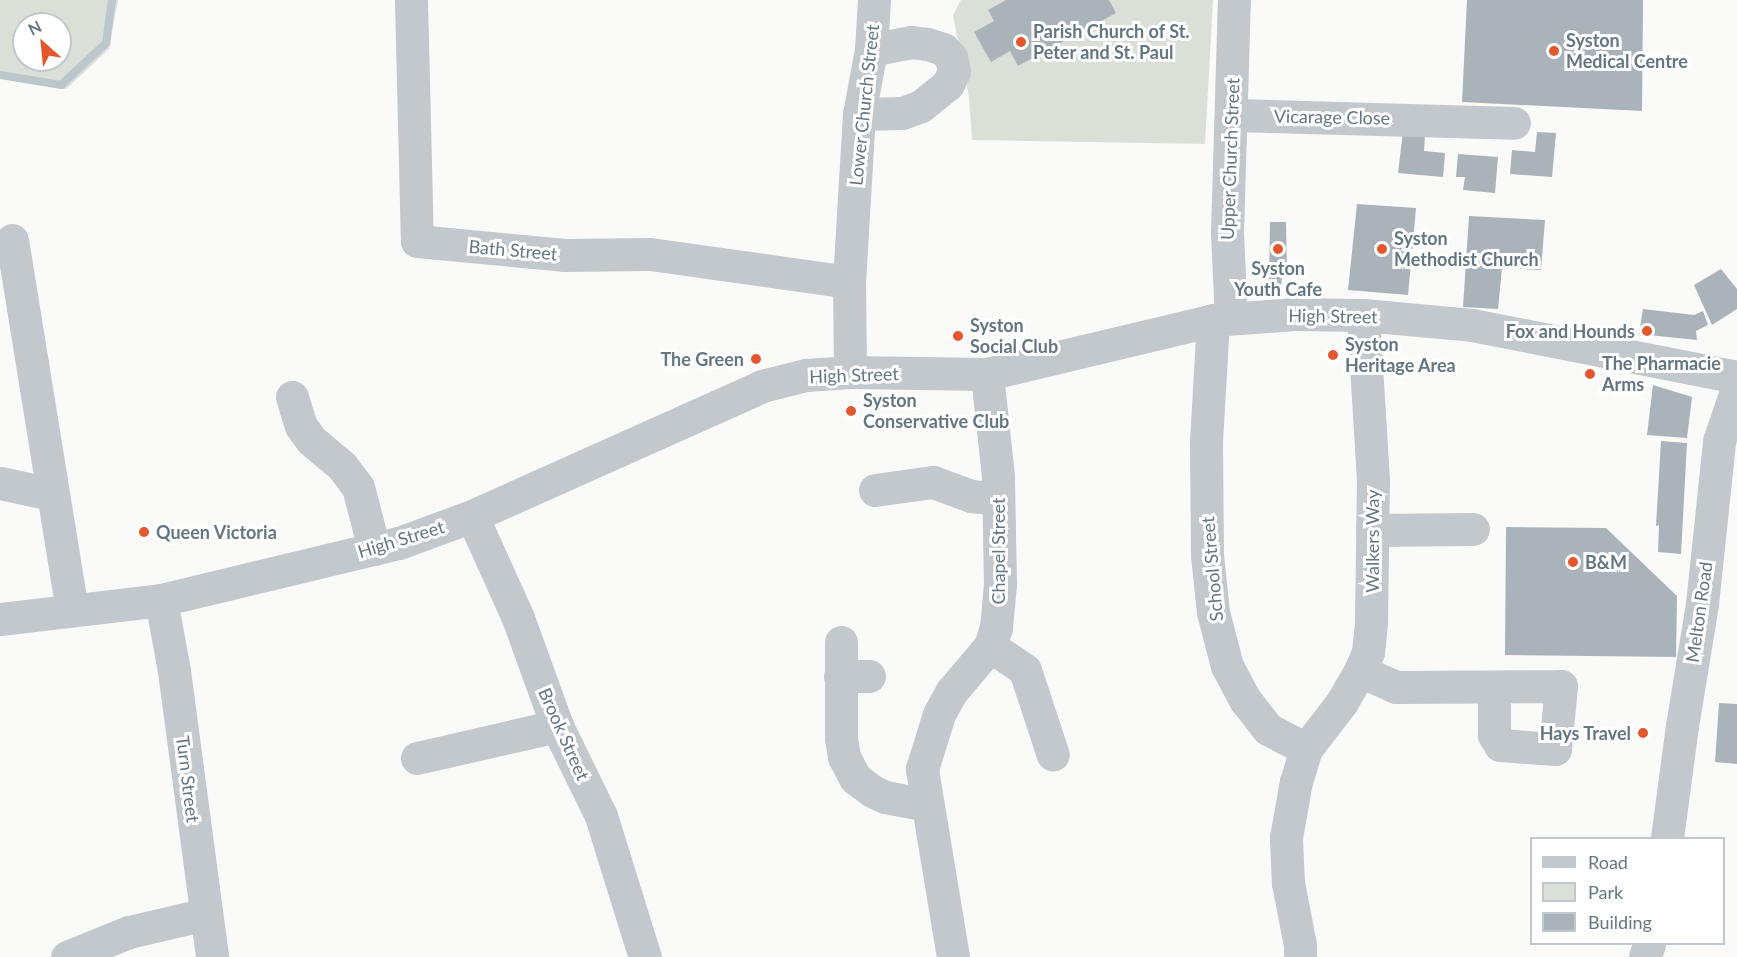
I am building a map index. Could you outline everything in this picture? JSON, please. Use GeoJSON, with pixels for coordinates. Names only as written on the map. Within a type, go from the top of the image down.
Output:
{"type":"FeatureCollection","features":[{"type":"Feature","properties":{"kind":"street","name":"Bath Street"},"geometry":{"type":"LineString","coordinates":[[411,0],[417,241],[564,255],[650,254],[849,282]]}},
{"type":"Feature","properties":{"kind":"street","name":"Lower Church Street"},"geometry":{"type":"LineString","coordinates":[[849,282],[859,114],[871,50],[874,0]]}},
{"type":"Feature","properties":{"kind":"street","name":"Upper Church Street"},"geometry":{"type":"LineString","coordinates":[[1222,319],[1232,115],[1234,0]]}},
{"type":"Feature","properties":{"kind":"street"},"geometry":{"type":"LineString","coordinates":[[859,114],[902,113],[921,106],[948,84],[954,71],[951,57],[943,49],[927,44],[910,42],[871,50]]}},
{"type":"Feature","properties":{"kind":"street","name":"Vicarage Close"},"geometry":{"type":"LineString","coordinates":[[1232,115],[1431,118],[1514,123]]}},
{"type":"Feature","properties":{"kind":"street"},"geometry":{"type":"LineString","coordinates":[[12,240],[51,494],[72,610]]}},
{"type":"Feature","properties":{"kind":"street"},"geometry":{"type":"LineString","coordinates":[[849,282],[850,372]]}},
{"type":"Feature","properties":{"kind":"street","name":"High Street"},"geometry":{"type":"LineString","coordinates":[[0,619],[161,600],[399,543],[472,516],[762,386],[806,375],[850,372],[987,374],[1222,319],[1294,314],[1363,315],[1472,325],[1737,377]]}},
{"type":"Feature","properties":{"kind":"street","name":"Walkers Way"},"geometry":{"type":"LineString","coordinates":[[1306,749],[1342,702],[1368,652],[1371,621],[1373,480],[1363,315]]}},
{"type":"Feature","properties":{"kind":"street","name":"School Street"},"geometry":{"type":"LineString","coordinates":[[1222,319],[1206,441],[1207,555],[1213,612],[1227,666],[1246,701],[1268,729],[1306,749]]}},
{"type":"Feature","properties":{"kind":"street","name":"Chapel Street"},"geometry":{"type":"LineString","coordinates":[[953,957],[922,769],[939,714],[952,691],[990,646],[996,628],[1000,584],[998,499],[987,374]]}},
{"type":"Feature","properties":{"kind":"street","name":"Melton Road"},"geometry":{"type":"LineString","coordinates":[[1667,837],[1702,604],[1719,441],[1737,388]]}},
{"type":"Feature","properties":{"kind":"street"},"geometry":{"type":"LineString","coordinates":[[292,397],[301,426],[306,433],[342,466],[358,487],[374,549]]}},
{"type":"Feature","properties":{"kind":"street"},"geometry":{"type":"LineString","coordinates":[[875,490],[933,482],[971,496],[998,499]]}},
{"type":"Feature","properties":{"kind":"street"},"geometry":{"type":"LineString","coordinates":[[0,483],[51,494]]}},
{"type":"Feature","properties":{"kind":"street","name":"Brook Street"},"geometry":{"type":"LineString","coordinates":[[472,516],[518,618],[557,726],[602,816],[645,957]]}},
{"type":"Feature","properties":{"kind":"street"},"geometry":{"type":"LineString","coordinates":[[1372,530],[1473,529]]}},
{"type":"Feature","properties":{"kind":"street","name":"Turn Street"},"geometry":{"type":"LineString","coordinates":[[161,600],[174,671],[212,957]]}},
{"type":"Feature","properties":{"kind":"street"},"geometry":{"type":"LineString","coordinates":[[841,642],[855,676],[828,731],[855,778],[885,797],[927,805]]}},
{"type":"Feature","properties":{"kind":"street"},"geometry":{"type":"LineString","coordinates":[[990,646],[1025,670],[1053,755]]}},
{"type":"Feature","properties":{"kind":"street"},"geometry":{"type":"LineString","coordinates":[[1360,671],[1396,687],[1494,687]]}},
{"type":"Feature","properties":{"kind":"street"},"geometry":{"type":"LineString","coordinates":[[417,758],[557,726]]}},
{"type":"Feature","properties":{"kind":"street"},"geometry":{"type":"LineString","coordinates":[[1300,957],[1300,945],[1288,883],[1286,838],[1296,782],[1306,749]]}},
{"type":"Feature","properties":{"kind":"street"},"geometry":{"type":"LineString","coordinates":[[68,957],[129,932],[206,914]]}},
{"type":"Feature","properties":{"kind":"green space"},"geometry":{"type":"Polygon","coordinates":[[[0,0],[118,0],[109,49],[66,89],[0,76],[0,0]]]}},
{"type":"Feature","properties":{"kind":"green space"},"geometry":{"type":"Polygon","coordinates":[[[961,0],[1213,0],[1205,144],[972,140],[969,97],[953,15],[961,0]]]}},
{"type":"Feature","properties":{"kind":"building","name":"Parish Church of St. Peter and St. Paul"},"geometry":{"type":"Polygon","coordinates":[[[1006,0],[1109,0],[1116,13],[1018,66],[1010,51],[991,62],[974,32],[994,21],[988,10],[1006,0]]]}},
{"type":"Feature","properties":{"kind":"building","name":"Syston Medical Centre"},"geometry":{"type":"Polygon","coordinates":[[[1467,0],[1643,0],[1642,111],[1462,102],[1467,0]]]}},
{"type":"Feature","properties":{"kind":"building"},"geometry":{"type":"Polygon","coordinates":[[[1403,132],[1425,134],[1424,151],[1445,153],[1443,177],[1398,173],[1403,132]]]}},
{"type":"Feature","properties":{"kind":"building"},"geometry":{"type":"Polygon","coordinates":[[[1537,132],[1556,133],[1552,177],[1510,174],[1512,150],[1535,152],[1537,132]]]}},
{"type":"Feature","properties":{"kind":"building"},"geometry":{"type":"Polygon","coordinates":[[[1458,154],[1498,157],[1495,193],[1463,190],[1465,177],[1456,177],[1458,154]]]}},
{"type":"Feature","properties":{"kind":"building","name":"Syston Methodist Church"},"geometry":{"type":"Polygon","coordinates":[[[1357,204],[1416,208],[1408,295],[1348,290],[1357,204]]]}},
{"type":"Feature","properties":{"kind":"building"},"geometry":{"type":"Polygon","coordinates":[[[1469,216],[1545,220],[1541,270],[1502,268],[1498,309],[1463,307],[1469,216]]]}},
{"type":"Feature","properties":{"kind":"building","name":"Syston Youth Cafe"},"geometry":{"type":"Polygon","coordinates":[[[1270,222],[1286,222],[1287,275],[1282,275],[1281,288],[1269,288],[1270,222]]]}},
{"type":"Feature","properties":{"kind":"building"},"geometry":{"type":"Polygon","coordinates":[[[1721,269],[1737,289],[1737,309],[1712,325],[1694,285],[1721,269]]]}},
{"type":"Feature","properties":{"kind":"building"},"geometry":{"type":"Polygon","coordinates":[[[1643,309],[1694,315],[1703,311],[1708,325],[1696,331],[1697,340],[1639,334],[1643,309]]]}},
{"type":"Feature","properties":{"kind":"building"},"geometry":{"type":"Polygon","coordinates":[[[1653,385],[1692,397],[1687,438],[1647,435],[1653,385]]]}},
{"type":"Feature","properties":{"kind":"building"},"geometry":{"type":"Polygon","coordinates":[[[1661,441],[1687,443],[1681,554],[1658,552],[1659,525],[1656,526],[1661,441]]]}},
{"type":"Feature","properties":{"kind":"building","name":"B&M"},"geometry":{"type":"Polygon","coordinates":[[[1506,527],[1606,528],[1677,596],[1676,657],[1505,655],[1506,527]]]}},
{"type":"Feature","properties":{"kind":"building"},"geometry":{"type":"Polygon","coordinates":[[[1719,703],[1737,704],[1737,764],[1715,762],[1719,703]]]}},
{"type":"Feature","properties":{"kind":"waterway"},"geometry":{"type":"LineString","coordinates":[[0,75],[61,85],[106,43],[112,0]]}},
{"type":"Feature","properties":{"kind":"place","name":"Parish Church of St. Peter and St. Paul"},"geometry":{"type":"Point","coordinates":[1021,42]}},
{"type":"Feature","properties":{"kind":"place","name":"Syston Medical Centre"},"geometry":{"type":"Point","coordinates":[1554,51]}},
{"type":"Feature","properties":{"kind":"place","name":"Syston Youth Cafe"},"geometry":{"type":"Point","coordinates":[1278,249]}},
{"type":"Feature","properties":{"kind":"place","name":"Syston Methodist Church"},"geometry":{"type":"Point","coordinates":[1382,249]}},
{"type":"Feature","properties":{"kind":"place","name":"Fox and Hounds"},"geometry":{"type":"Point","coordinates":[1647,331]}},
{"type":"Feature","properties":{"kind":"place","name":"Syston Social Club"},"geometry":{"type":"Point","coordinates":[958,336]}},
{"type":"Feature","properties":{"kind":"place","name":"Syston Heritage Area"},"geometry":{"type":"Point","coordinates":[1333,355]}},
{"type":"Feature","properties":{"kind":"place","name":"The Green"},"geometry":{"type":"Point","coordinates":[756,359]}},
{"type":"Feature","properties":{"kind":"place","name":"The Pharmacie Arms"},"geometry":{"type":"Point","coordinates":[1590,374]}},
{"type":"Feature","properties":{"kind":"place","name":"Syston Conservative Club"},"geometry":{"type":"Point","coordinates":[851,411]}},
{"type":"Feature","properties":{"kind":"place","name":"Queen Victoria"},"geometry":{"type":"Point","coordinates":[144,532]}},
{"type":"Feature","properties":{"kind":"place","name":"B&M"},"geometry":{"type":"Point","coordinates":[1573,562]}},
{"type":"Feature","properties":{"kind":"place","name":"Hays Travel"},"geometry":{"type":"Point","coordinates":[1643,733]}}]}
